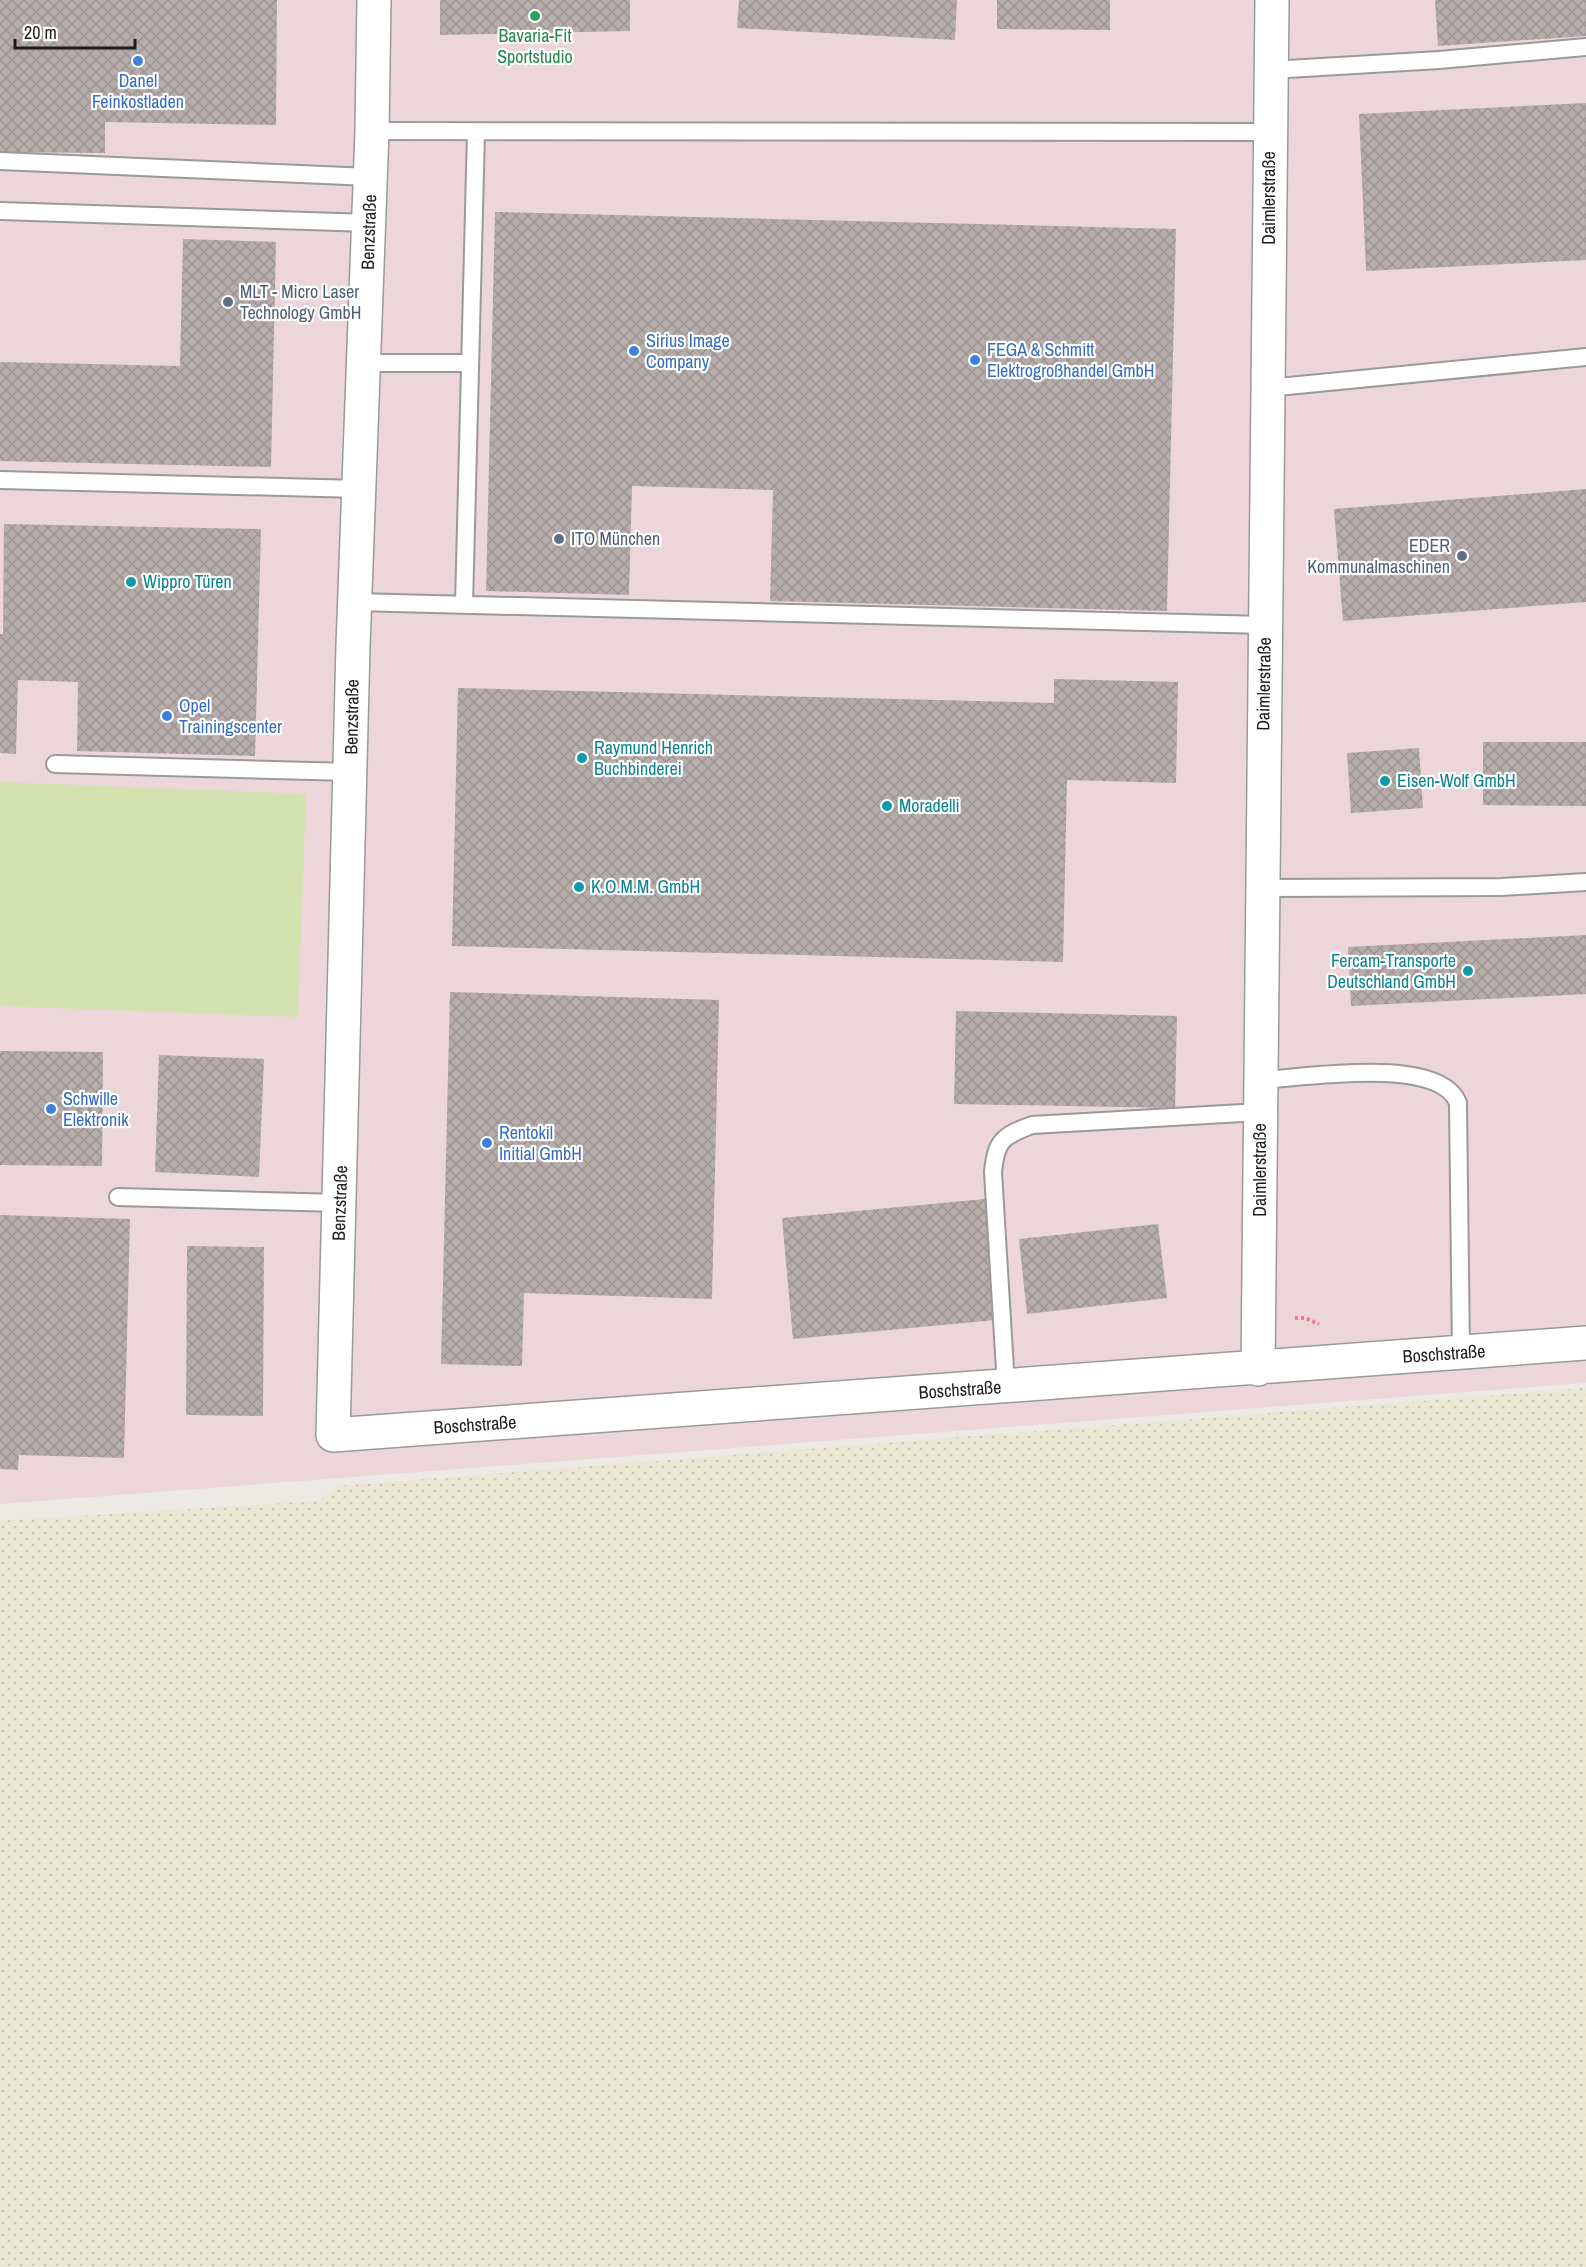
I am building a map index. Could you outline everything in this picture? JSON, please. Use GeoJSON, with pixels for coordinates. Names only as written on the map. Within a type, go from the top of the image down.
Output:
{"type":"FeatureCollection","features":[{"type":"Feature","properties":{"kind":"street","name":"Benzstraße"},"geometry":{"type":"LineString","coordinates":[[333,1435],[350,772],[372,131],[374,0]]}},
{"type":"Feature","properties":{"kind":"street","name":"Daimlerstraße"},"geometry":{"type":"LineString","coordinates":[[1258,1369],[1272,0]]}},
{"type":"Feature","properties":{"kind":"street","name":"Boschstraße"},"geometry":{"type":"LineString","coordinates":[[333,1435],[1258,1369],[1586,1343]]}},
{"type":"Feature","properties":{"kind":"lane"},"geometry":{"type":"LineString","coordinates":[[1270,70],[1439,60],[1586,47]]}},
{"type":"Feature","properties":{"kind":"lane"},"geometry":{"type":"LineString","coordinates":[[372,131],[1269,132]]}},
{"type":"Feature","properties":{"kind":"lane"},"geometry":{"type":"LineString","coordinates":[[464,605],[476,132]]}},
{"type":"Feature","properties":{"kind":"lane"},"geometry":{"type":"LineString","coordinates":[[0,161],[370,177]]}},
{"type":"Feature","properties":{"kind":"lane"},"geometry":{"type":"LineString","coordinates":[[0,211],[369,223]]}},
{"type":"Feature","properties":{"kind":"lane"},"geometry":{"type":"LineString","coordinates":[[1267,388],[1586,357]]}},
{"type":"Feature","properties":{"kind":"lane"},"geometry":{"type":"LineString","coordinates":[[364,363],[470,363]]}},
{"type":"Feature","properties":{"kind":"lane"},"geometry":{"type":"LineString","coordinates":[[0,480],[359,489]]}},
{"type":"Feature","properties":{"kind":"lane"},"geometry":{"type":"LineString","coordinates":[[355,602],[1265,625]]}},
{"type":"Feature","properties":{"kind":"lane"},"geometry":{"type":"LineString","coordinates":[[55,764],[350,772]]}},
{"type":"Feature","properties":{"kind":"lane"},"geometry":{"type":"LineString","coordinates":[[1263,888],[1501,887],[1586,882]]}},
{"type":"Feature","properties":{"kind":"lane"},"geometry":{"type":"LineString","coordinates":[[1260,1080],[1395,1072],[1427,1077],[1455,1094],[1458,1103],[1461,1353]]}},
{"type":"Feature","properties":{"kind":"lane"},"geometry":{"type":"LineString","coordinates":[[1006,1386],[993,1172],[999,1143],[1007,1134],[1032,1125],[1260,1112]]}},
{"type":"Feature","properties":{"kind":"lane"},"geometry":{"type":"LineString","coordinates":[[118,1197],[340,1203]]}},
{"type":"Feature","properties":{"kind":"shaded area"},"geometry":{"type":"Polygon","coordinates":[[[0,0],[1586,0],[1586,1383],[0,1504],[0,0]]]}},
{"type":"Feature","properties":{"kind":"shaded area"},"geometry":{"type":"Polygon","coordinates":[[[1586,1388],[1586,2267],[0,2267],[0,1521],[317,1501],[338,1486],[1586,1388]]]}},
{"type":"Feature","properties":{"kind":"green space"},"geometry":{"type":"Polygon","coordinates":[[[0,782],[306,794],[298,1017],[0,1006],[0,782]]]}},
{"type":"Feature","properties":{"kind":"building","name":"Danel Feinkostladen"},"geometry":{"type":"Polygon","coordinates":[[[0,0],[277,0],[276,125],[105,122],[105,153],[0,152],[0,0]]]}},
{"type":"Feature","properties":{"kind":"building","name":"Bavaria-Fit Sportstudio"},"geometry":{"type":"Polygon","coordinates":[[[440,0],[630,0],[630,31],[440,35],[440,0]]]}},
{"type":"Feature","properties":{"kind":"building"},"geometry":{"type":"Polygon","coordinates":[[[739,0],[957,0],[955,40],[737,28],[739,0]]]}},
{"type":"Feature","properties":{"kind":"building"},"geometry":{"type":"Polygon","coordinates":[[[997,0],[1110,0],[1110,30],[997,29],[997,0]]]}},
{"type":"Feature","properties":{"kind":"building"},"geometry":{"type":"Polygon","coordinates":[[[1435,0],[1586,0],[1586,36],[1438,46],[1435,0]]]}},
{"type":"Feature","properties":{"kind":"building"},"geometry":{"type":"Polygon","coordinates":[[[1586,103],[1586,260],[1366,271],[1359,114],[1586,103]]]}},
{"type":"Feature","properties":{"kind":"building","name":"FEGA & Schmitt Elektrogroßhandel GmbH"},"geometry":{"type":"Polygon","coordinates":[[[495,212],[1176,229],[1167,611],[770,601],[773,490],[632,486],[629,595],[486,591],[495,212]]]}},
{"type":"Feature","properties":{"kind":"building","name":"MLT - Micro Laser Technology GmbH"},"geometry":{"type":"Polygon","coordinates":[[[183,239],[276,242],[271,467],[0,461],[0,362],[180,366],[183,239]]]}},
{"type":"Feature","properties":{"kind":"building","name":"EDER Kommunalmaschinen"},"geometry":{"type":"Polygon","coordinates":[[[1586,489],[1586,602],[1343,621],[1334,509],[1586,489]]]}},
{"type":"Feature","properties":{"kind":"building"},"geometry":{"type":"Polygon","coordinates":[[[4,524],[261,529],[255,756],[77,751],[78,682],[18,680],[16,754],[0,753],[0,634],[3,634],[4,524]]]}},
{"type":"Feature","properties":{"kind":"building","name":"Moradelli"},"geometry":{"type":"Polygon","coordinates":[[[1054,679],[1178,682],[1176,783],[1067,780],[1063,962],[452,946],[458,688],[1054,703],[1054,679]]]}},
{"type":"Feature","properties":{"kind":"building"},"geometry":{"type":"Polygon","coordinates":[[[1483,742],[1586,742],[1586,806],[1483,805],[1483,742]]]}},
{"type":"Feature","properties":{"kind":"building","name":"Eisen-Wolf GmbH"},"geometry":{"type":"Polygon","coordinates":[[[1419,748],[1423,808],[1351,813],[1347,753],[1419,748]]]}},
{"type":"Feature","properties":{"kind":"building","name":"Fercam-Transporte Deutschland GmbH"},"geometry":{"type":"Polygon","coordinates":[[[1586,935],[1586,994],[1351,1006],[1348,947],[1586,935]]]}},
{"type":"Feature","properties":{"kind":"building"},"geometry":{"type":"Polygon","coordinates":[[[450,992],[719,1000],[712,1299],[524,1293],[522,1366],[441,1364],[450,992]]]}},
{"type":"Feature","properties":{"kind":"building"},"geometry":{"type":"Polygon","coordinates":[[[956,1011],[1177,1016],[1175,1108],[954,1104],[956,1011]]]}},
{"type":"Feature","properties":{"kind":"building","name":"Schwille Elektronik"},"geometry":{"type":"Polygon","coordinates":[[[0,1051],[103,1052],[102,1166],[0,1165],[0,1051]]]}},
{"type":"Feature","properties":{"kind":"building"},"geometry":{"type":"Polygon","coordinates":[[[159,1055],[264,1059],[259,1177],[155,1172],[159,1055]]]}},
{"type":"Feature","properties":{"kind":"building"},"geometry":{"type":"Polygon","coordinates":[[[985,1199],[996,1320],[793,1339],[782,1218],[985,1199]]]}},
{"type":"Feature","properties":{"kind":"building"},"geometry":{"type":"Polygon","coordinates":[[[0,1215],[130,1219],[124,1458],[19,1455],[18,1470],[0,1469],[0,1215]]]}},
{"type":"Feature","properties":{"kind":"building"},"geometry":{"type":"Polygon","coordinates":[[[1158,1224],[1167,1298],[1027,1314],[1019,1239],[1158,1224]]]}},
{"type":"Feature","properties":{"kind":"building"},"geometry":{"type":"Polygon","coordinates":[[[187,1246],[264,1247],[263,1416],[186,1415],[187,1246]]]}},
{"type":"Feature","properties":{"kind":"place","name":"Bavaria-Fit Sportstudio"},"geometry":{"type":"Point","coordinates":[535,16]}},
{"type":"Feature","properties":{"kind":"place","name":"Danel Feinkostladen"},"geometry":{"type":"Point","coordinates":[138,61]}},
{"type":"Feature","properties":{"kind":"place","name":"MLT - Micro Laser Technology GmbH"},"geometry":{"type":"Point","coordinates":[228,302]}},
{"type":"Feature","properties":{"kind":"place","name":"Sirius Image Company"},"geometry":{"type":"Point","coordinates":[634,351]}},
{"type":"Feature","properties":{"kind":"place","name":"FEGA & Schmitt Elektrogroßhandel GmbH"},"geometry":{"type":"Point","coordinates":[975,360]}},
{"type":"Feature","properties":{"kind":"place","name":"ITO München"},"geometry":{"type":"Point","coordinates":[559,539]}},
{"type":"Feature","properties":{"kind":"place","name":"EDER Kommunalmaschinen"},"geometry":{"type":"Point","coordinates":[1462,556]}},
{"type":"Feature","properties":{"kind":"place","name":"Wippro Türen"},"geometry":{"type":"Point","coordinates":[131,582]}},
{"type":"Feature","properties":{"kind":"place","name":"Opel Trainingscenter"},"geometry":{"type":"Point","coordinates":[167,716]}},
{"type":"Feature","properties":{"kind":"place","name":"Raymund Henrich Buchbinderei"},"geometry":{"type":"Point","coordinates":[582,758]}},
{"type":"Feature","properties":{"kind":"place","name":"Eisen-Wolf GmbH"},"geometry":{"type":"Point","coordinates":[1385,781]}},
{"type":"Feature","properties":{"kind":"place","name":"Moradelli"},"geometry":{"type":"Point","coordinates":[887,806]}},
{"type":"Feature","properties":{"kind":"place","name":"K.O.M.M. GmbH"},"geometry":{"type":"Point","coordinates":[579,887]}},
{"type":"Feature","properties":{"kind":"place","name":"Fercam-Transporte Deutschland GmbH"},"geometry":{"type":"Point","coordinates":[1468,971]}},
{"type":"Feature","properties":{"kind":"place","name":"Schwille Elektronik"},"geometry":{"type":"Point","coordinates":[51,1109]}},
{"type":"Feature","properties":{"kind":"place","name":"Rentokil Initial GmbH"},"geometry":{"type":"Point","coordinates":[487,1143]}}]}
